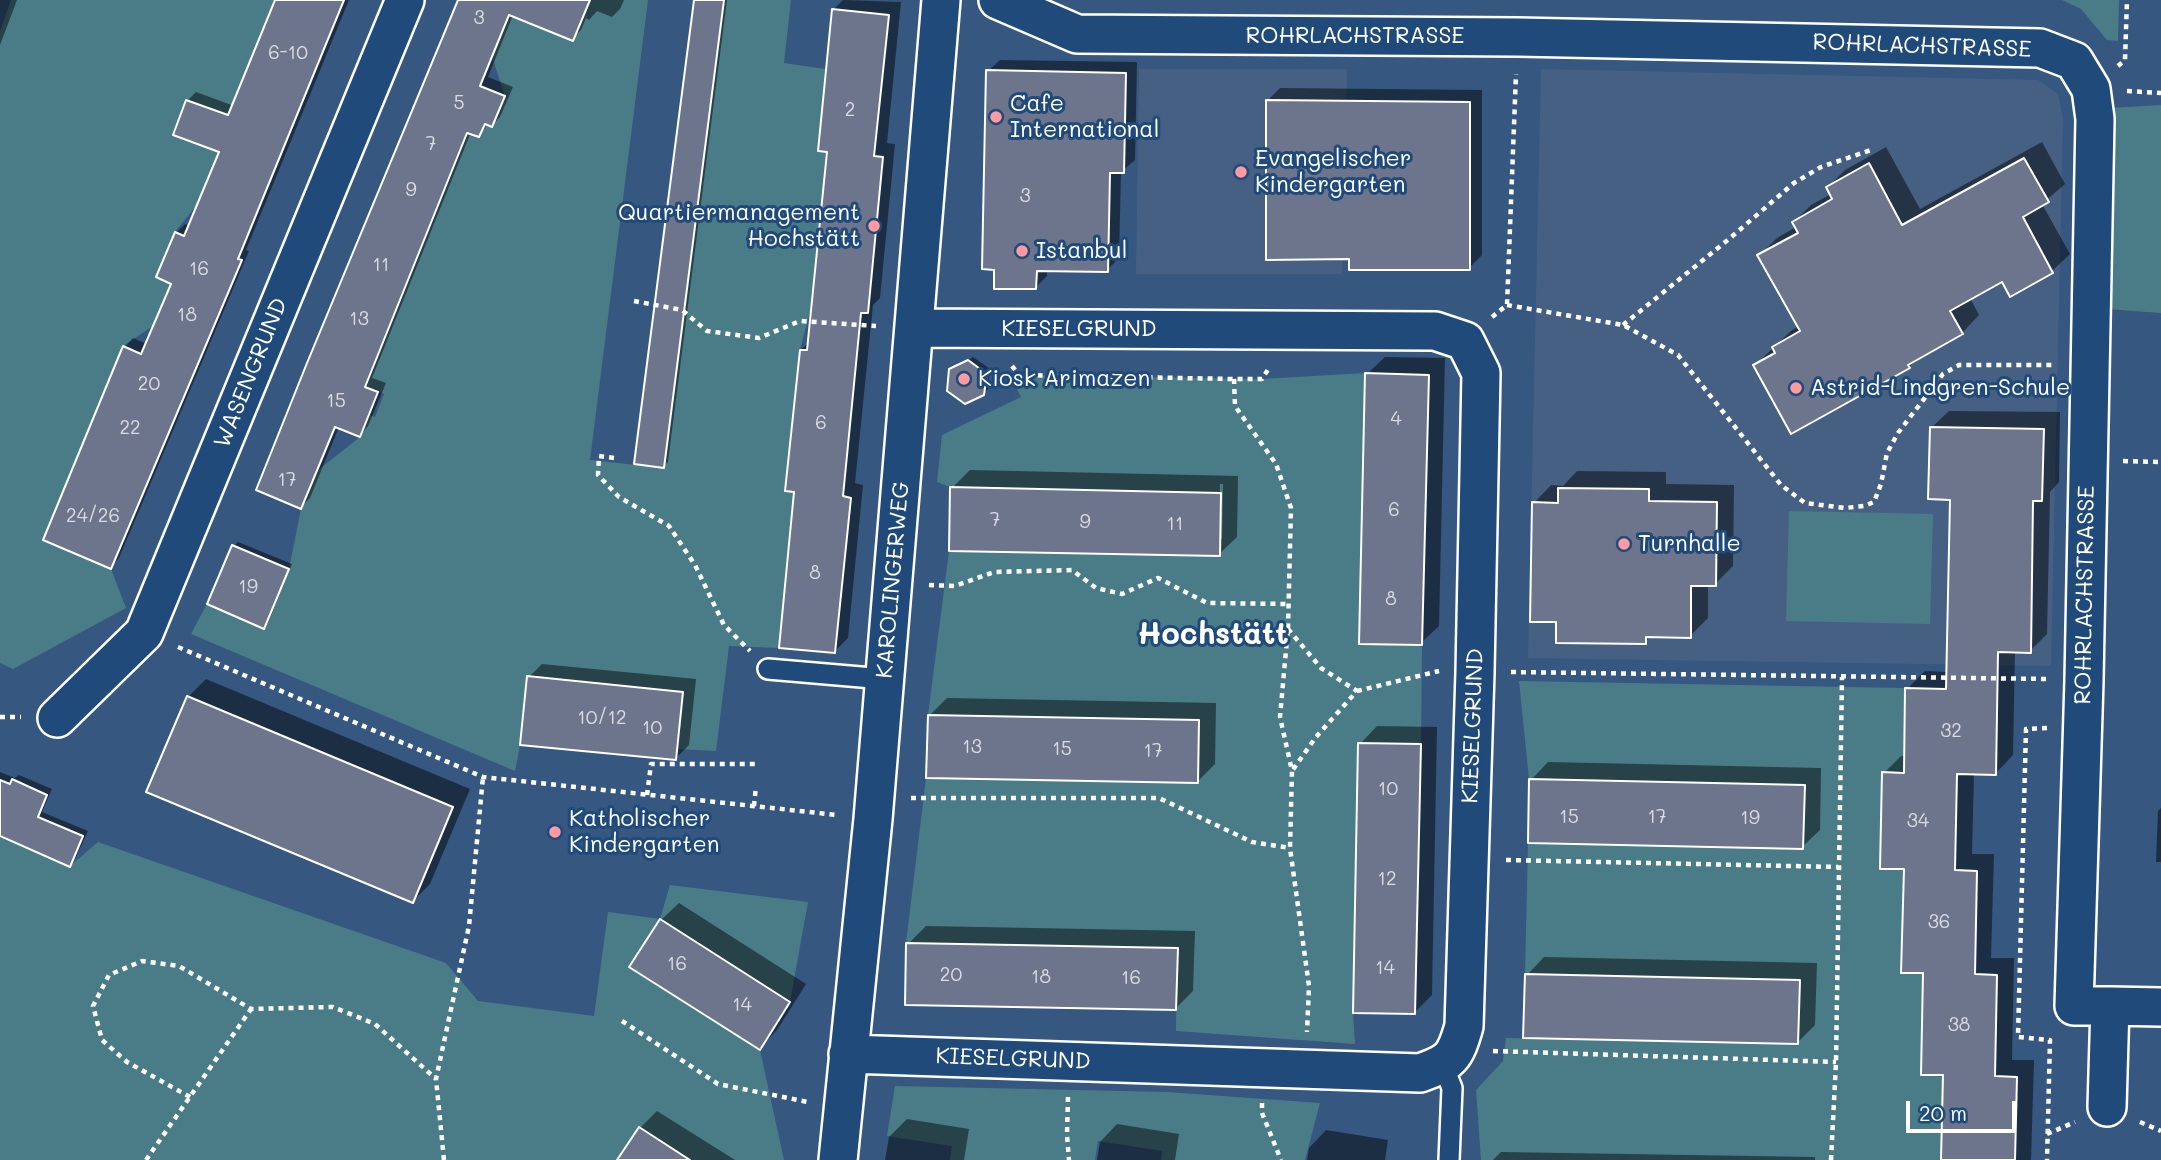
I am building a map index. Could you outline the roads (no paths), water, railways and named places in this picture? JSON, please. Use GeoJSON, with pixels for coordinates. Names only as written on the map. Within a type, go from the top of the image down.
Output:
{"type":"FeatureCollection","features":[{"type":"Feature","properties":{"kind":"street","name":"WASENGRUND"},"geometry":{"type":"LineString","coordinates":[[57,718],[144,633],[405,0]]}},
{"type":"Feature","properties":{"kind":"street","name":"KAROLINGERWEG"},"geometry":{"type":"LineString","coordinates":[[838,1160],[874,809],[941,0]]}},
{"type":"Feature","properties":{"kind":"street","name":"ROHRLACHSTRASSE"},"geometry":{"type":"LineString","coordinates":[[998,0],[1077,34],[1518,37],[2040,48],[2074,61],[2091,89],[2095,119],[2084,680],[2074,1006],[2161,1007]]}},
{"type":"Feature","properties":{"kind":"street","name":"KIESELGRUND"},"geometry":{"type":"LineString","coordinates":[[848,1054],[1420,1073],[1450,1057],[1464,1026],[1481,373],[1465,341],[1434,331],[914,328]]}},
{"type":"Feature","properties":{"kind":"street"},"geometry":{"type":"LineString","coordinates":[[2107,1107],[2110,1006]]}},
{"type":"Feature","properties":{"kind":"lane"},"geometry":{"type":"LineString","coordinates":[[768,669],[884,680]]}},
{"type":"Feature","properties":{"kind":"lane"},"geometry":{"type":"LineString","coordinates":[[1449,1160],[1452,1088],[1450,1057]]}},
{"type":"Feature","properties":{"kind":"place","name":"Cafe International"},"geometry":{"type":"Point","coordinates":[996,117]}},
{"type":"Feature","properties":{"kind":"place","name":"Evangelischer Kindergarten"},"geometry":{"type":"Point","coordinates":[1241,172]}},
{"type":"Feature","properties":{"kind":"place","name":"Quartiermanagement Hochstätt"},"geometry":{"type":"Point","coordinates":[874,226]}},
{"type":"Feature","properties":{"kind":"place","name":"Istanbul"},"geometry":{"type":"Point","coordinates":[1022,251]}},
{"type":"Feature","properties":{"kind":"place","name":"Kiosk Arimazen"},"geometry":{"type":"Point","coordinates":[964,379]}},
{"type":"Feature","properties":{"kind":"place","name":"Astrid-Lindgren-Schule"},"geometry":{"type":"Point","coordinates":[1796,388]}},
{"type":"Feature","properties":{"kind":"place","name":"Turnhalle"},"geometry":{"type":"Point","coordinates":[1624,544]}},
{"type":"Feature","properties":{"kind":"place","name":"Katholischer Kindergarten"},"geometry":{"type":"Point","coordinates":[555,832]}},
{"type":"Feature","properties":{"kind":"district","name":"Hochstätt"},"geometry":{"type":"Point","coordinates":[1213,635]}}]}
